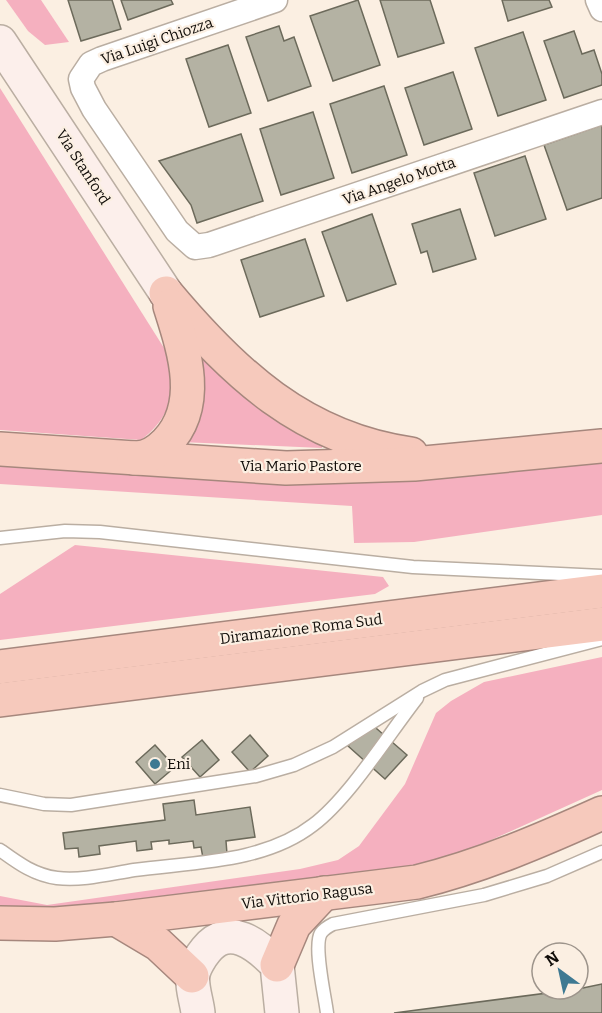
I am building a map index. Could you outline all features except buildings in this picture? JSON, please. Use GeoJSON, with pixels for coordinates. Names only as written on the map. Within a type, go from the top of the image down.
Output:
{"type":"FeatureCollection","features":[{"type":"Feature","properties":{"kind":"highway"},"geometry":{"type":"LineString","coordinates":[[104,457],[140,459],[166,443],[182,419],[188,396],[187,372],[166,293]]}},
{"type":"Feature","properties":{"kind":"highway"},"geometry":{"type":"LineString","coordinates":[[166,293],[207,341],[236,370],[259,389],[305,419],[339,435],[400,452],[469,459]]}},
{"type":"Feature","properties":{"kind":"highway","name":"Via Mario Pastore"},"geometry":{"type":"LineString","coordinates":[[0,449],[286,468],[377,466],[602,446]]}},
{"type":"Feature","properties":{"kind":"highway","name":"Diramazione Roma Sud"},"geometry":{"type":"LineString","coordinates":[[0,667],[602,591]]}},
{"type":"Feature","properties":{"kind":"highway"},"geometry":{"type":"LineString","coordinates":[[0,700],[602,624]]}},
{"type":"Feature","properties":{"kind":"highway","name":"Via Vittorio Ragusa"},"geometry":{"type":"LineString","coordinates":[[0,923],[55,924],[116,919],[417,882],[461,871],[602,813]]}},
{"type":"Feature","properties":{"kind":"highway"},"geometry":{"type":"LineString","coordinates":[[277,965],[294,925],[324,893]]}},
{"type":"Feature","properties":{"kind":"highway"},"geometry":{"type":"LineString","coordinates":[[116,919],[158,944],[192,976]]}},
{"type":"Feature","properties":{"kind":"street","name":"Via Luigi Chiozza"},"geometry":{"type":"LineString","coordinates":[[195,247],[177,231],[100,118],[87,98],[81,79],[91,64],[102,59],[275,0]]}},
{"type":"Feature","properties":{"kind":"street"},"geometry":{"type":"LineString","coordinates":[[598,0],[602,9]]}},
{"type":"Feature","properties":{"kind":"street","name":"Via Stanford"},"geometry":{"type":"LineString","coordinates":[[0,42],[166,293]]}},
{"type":"Feature","properties":{"kind":"street","name":"Via Angelo Motta"},"geometry":{"type":"LineString","coordinates":[[195,247],[209,246],[602,112]]}},
{"type":"Feature","properties":{"kind":"street"},"geometry":{"type":"LineString","coordinates":[[198,1013],[192,976],[202,954],[211,943],[230,936],[249,941],[277,965],[282,1013]]}},
{"type":"Feature","properties":{"kind":"lane"},"geometry":{"type":"LineString","coordinates":[[0,538],[65,531],[100,532],[413,567],[602,576]]}},
{"type":"Feature","properties":{"kind":"lane"},"geometry":{"type":"LineString","coordinates":[[0,795],[29,802],[71,805],[264,774],[320,754],[422,691],[461,675],[602,639]]}},
{"type":"Feature","properties":{"kind":"lane"},"geometry":{"type":"LineString","coordinates":[[0,850],[26,869],[41,875],[71,879],[242,856],[282,843],[313,826],[334,806],[422,691]]}},
{"type":"Feature","properties":{"kind":"lane"},"geometry":{"type":"LineString","coordinates":[[327,1013],[318,947],[322,932],[333,924],[484,896],[547,876],[602,852]]}},
{"type":"Feature","properties":{"kind":"shaded area"},"geometry":{"type":"Polygon","coordinates":[[[6,0],[41,0],[69,42],[45,45],[28,31],[6,0]]]}},
{"type":"Feature","properties":{"kind":"shaded area"},"geometry":{"type":"Polygon","coordinates":[[[0,88],[171,359],[172,384],[168,405],[158,423],[141,440],[0,430],[0,88]]]}},
{"type":"Feature","properties":{"kind":"shaded area"},"geometry":{"type":"Polygon","coordinates":[[[198,352],[323,443],[322,448],[181,442],[198,352]]]}},
{"type":"Feature","properties":{"kind":"shaded area"},"geometry":{"type":"Polygon","coordinates":[[[602,460],[602,515],[414,542],[354,543],[352,506],[0,484],[0,464],[602,460]]]}},
{"type":"Feature","properties":{"kind":"shaded area"},"geometry":{"type":"Polygon","coordinates":[[[75,545],[383,577],[389,586],[375,594],[0,640],[0,594],[75,545]]]}},
{"type":"Feature","properties":{"kind":"shaded area"},"geometry":{"type":"Polygon","coordinates":[[[602,657],[602,790],[480,845],[419,866],[51,912],[0,910],[0,896],[47,905],[300,869],[338,860],[359,846],[405,784],[436,713],[451,701],[484,682],[602,657]]]}},
{"type":"Feature","properties":{"kind":"place","name":"Eni"},"geometry":{"type":"Point","coordinates":[155,764]}}]}
